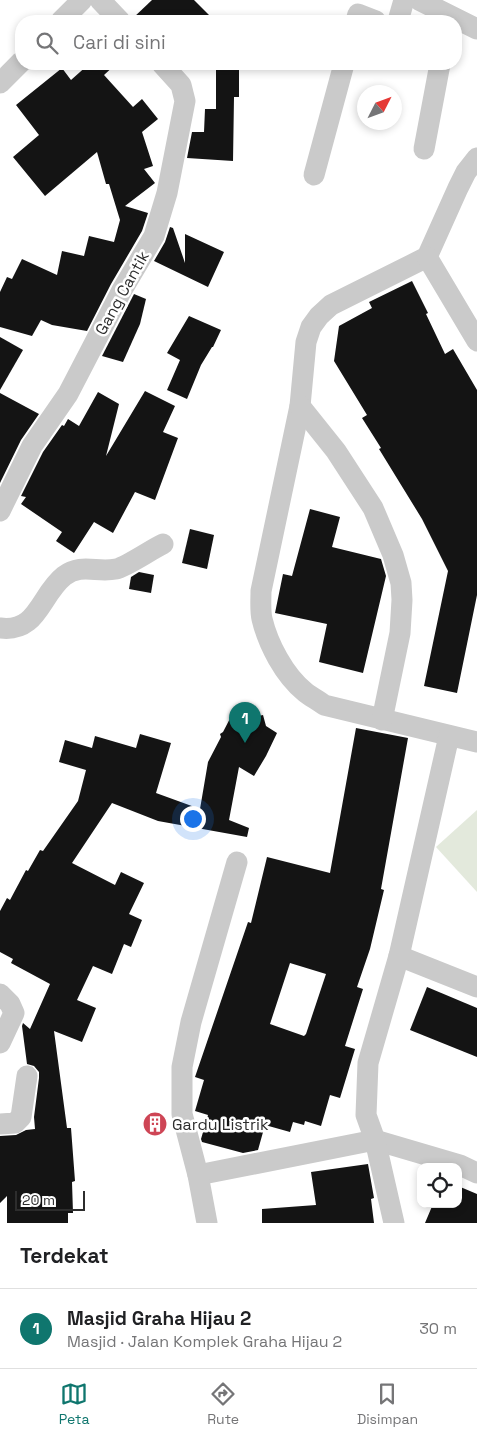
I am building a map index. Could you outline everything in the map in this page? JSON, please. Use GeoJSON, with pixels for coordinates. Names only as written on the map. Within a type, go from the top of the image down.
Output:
{"type":"FeatureCollection","features":[{"type":"Feature","properties":{"kind":"street"},"geometry":{"type":"LineString","coordinates":[[67,15],[82,0]]}},
{"type":"Feature","properties":{"kind":"street"},"geometry":{"type":"LineString","coordinates":[[100,0],[114,15]]}},
{"type":"Feature","properties":{"kind":"street"},"geometry":{"type":"LineString","coordinates":[[400,15],[404,0]]}},
{"type":"Feature","properties":{"kind":"street"},"geometry":{"type":"LineString","coordinates":[[419,0],[449,15]]}},
{"type":"Feature","properties":{"kind":"street"},"geometry":{"type":"LineString","coordinates":[[462,22],[477,29]]}},
{"type":"Feature","properties":{"kind":"street"},"geometry":{"type":"LineString","coordinates":[[0,84],[15,68]]}},
{"type":"Feature","properties":{"kind":"street","name":"Gang Cantik"},"geometry":{"type":"LineString","coordinates":[[0,511],[32,446],[68,394],[122,290],[154,236],[168,193],[186,101],[181,84],[168,70]]}},
{"type":"Feature","properties":{"kind":"street"},"geometry":{"type":"LineString","coordinates":[[314,175],[342,70]]}},
{"type":"Feature","properties":{"kind":"street"},"geometry":{"type":"LineString","coordinates":[[424,148],[439,70]]}},
{"type":"Feature","properties":{"kind":"street"},"geometry":{"type":"LineString","coordinates":[[477,158],[462,180],[427,257],[331,306],[319,316],[311,327],[306,342],[300,406],[261,591],[262,618],[279,659],[290,676],[304,691],[324,705],[477,742]]}},
{"type":"Feature","properties":{"kind":"street"},"geometry":{"type":"LineString","coordinates":[[427,257],[477,341]]}},
{"type":"Feature","properties":{"kind":"street"},"geometry":{"type":"LineString","coordinates":[[300,406],[336,451],[372,508],[392,555],[401,583],[400,633],[382,720]]}},
{"type":"Feature","properties":{"kind":"street"},"geometry":{"type":"LineString","coordinates":[[0,628],[17,629],[29,621],[64,577],[77,569],[116,569],[163,544]]}},
{"type":"Feature","properties":{"kind":"street"},"geometry":{"type":"LineString","coordinates":[[394,1223],[375,1140],[366,1115],[368,1063],[399,956],[449,736]]}},
{"type":"Feature","properties":{"kind":"street"},"geometry":{"type":"LineString","coordinates":[[206,1223],[198,1175],[182,1114],[182,1067],[191,1022],[238,862]]}},
{"type":"Feature","properties":{"kind":"street"},"geometry":{"type":"LineString","coordinates":[[399,956],[477,987]]}},
{"type":"Feature","properties":{"kind":"street"},"geometry":{"type":"LineString","coordinates":[[0,994],[10,1004],[14,1013],[0,1043]]}},
{"type":"Feature","properties":{"kind":"street"},"geometry":{"type":"LineString","coordinates":[[0,1124],[15,1123],[21,1117],[27,1076]]}},
{"type":"Feature","properties":{"kind":"street"},"geometry":{"type":"LineString","coordinates":[[198,1175],[375,1140],[460,1165],[477,1173]]}},
{"type":"Feature","properties":{"kind":"shaded area"},"geometry":{"type":"Polygon","coordinates":[[[477,810],[477,892],[436,847],[477,810]]]}},
{"type":"Feature","properties":{"kind":"building"},"geometry":{"type":"Polygon","coordinates":[[[152,0],[194,0],[209,15],[136,15],[152,0]]]}},
{"type":"Feature","properties":{"kind":"building"},"geometry":{"type":"Polygon","coordinates":[[[60,70],[64,70],[71,80],[82,70],[109,70],[104,75],[133,107],[142,99],[158,119],[142,132],[153,166],[144,169],[155,183],[125,206],[148,213],[142,231],[111,284],[87,331],[52,325],[41,320],[32,336],[0,327],[0,292],[7,277],[12,279],[22,259],[57,275],[62,251],[84,256],[89,236],[114,242],[120,220],[109,184],[106,184],[97,152],[45,196],[13,157],[39,135],[16,105],[60,70]]]}},
{"type":"Feature","properties":{"kind":"building"},"geometry":{"type":"Polygon","coordinates":[[[216,70],[239,70],[239,97],[234,97],[233,161],[187,158],[192,132],[204,132],[205,109],[216,109],[216,70]]]}},
{"type":"Feature","properties":{"kind":"building"},"geometry":{"type":"Polygon","coordinates":[[[170,227],[173,228],[185,263],[185,234],[224,252],[208,287],[154,261],[165,242],[170,227]]]}},
{"type":"Feature","properties":{"kind":"building"},"geometry":{"type":"Polygon","coordinates":[[[412,281],[445,354],[453,349],[477,390],[477,595],[457,693],[424,686],[448,571],[422,519],[362,418],[367,415],[334,361],[339,326],[372,308],[369,302],[412,281]]]}},
{"type":"Feature","properties":{"kind":"building"},"geometry":{"type":"Polygon","coordinates":[[[134,294],[146,299],[140,324],[123,362],[102,356],[134,294]]]}},
{"type":"Feature","properties":{"kind":"building"},"geometry":{"type":"Polygon","coordinates":[[[189,316],[221,330],[201,365],[187,399],[167,390],[180,360],[167,353],[189,316]]]}},
{"type":"Feature","properties":{"kind":"building"},"geometry":{"type":"Polygon","coordinates":[[[0,337],[23,350],[0,390],[0,337]]]}},
{"type":"Feature","properties":{"kind":"building"},"geometry":{"type":"Polygon","coordinates":[[[145,391],[175,406],[163,432],[178,438],[155,500],[135,492],[113,533],[94,522],[74,553],[56,541],[62,532],[21,504],[26,497],[21,496],[43,452],[62,425],[64,426],[68,419],[79,426],[98,392],[119,404],[106,456],[145,391]]]}},
{"type":"Feature","properties":{"kind":"building"},"geometry":{"type":"Polygon","coordinates":[[[0,393],[39,414],[21,440],[0,483],[0,393]]]}},
{"type":"Feature","properties":{"kind":"building"},"geometry":{"type":"Polygon","coordinates":[[[310,509],[340,517],[332,547],[381,559],[386,576],[363,673],[319,662],[327,624],[275,613],[283,574],[292,576],[310,509]]]}},
{"type":"Feature","properties":{"kind":"building"},"geometry":{"type":"Polygon","coordinates":[[[190,529],[214,535],[207,569],[182,563],[190,529]]]}},
{"type":"Feature","properties":{"kind":"building"},"geometry":{"type":"Polygon","coordinates":[[[139,572],[154,575],[151,593],[129,589],[131,577],[139,572]]]}},
{"type":"Feature","properties":{"kind":"building"},"geometry":{"type":"Polygon","coordinates":[[[236,707],[254,717],[263,715],[266,726],[277,733],[254,776],[239,767],[229,820],[249,828],[247,837],[158,821],[112,803],[72,863],[115,885],[121,872],[144,883],[129,914],[142,920],[131,947],[124,944],[112,974],[93,966],[77,1000],[96,1008],[82,1042],[54,1031],[67,1128],[71,1128],[75,1181],[72,1182],[73,1213],[68,1213],[68,1223],[7,1223],[7,1196],[0,1203],[0,1136],[16,1135],[26,1130],[35,1129],[34,1117],[39,1072],[34,1066],[27,1064],[22,1026],[23,1023],[30,1029],[50,984],[11,963],[13,959],[0,952],[0,911],[7,898],[10,900],[26,870],[28,871],[40,850],[43,851],[78,801],[86,770],[59,762],[65,740],[92,748],[95,736],[136,748],[140,734],[171,743],[156,793],[200,809],[208,762],[221,737],[220,734],[223,732],[236,707]]]}},
{"type":"Feature","properties":{"kind":"building"},"geometry":{"type":"Polygon","coordinates":[[[356,728],[408,738],[381,889],[384,890],[370,949],[357,987],[363,989],[345,1046],[355,1049],[340,1098],[330,1095],[321,1126],[305,1121],[304,1125],[293,1122],[290,1132],[265,1125],[258,1150],[243,1153],[202,1142],[201,1139],[208,1115],[195,1111],[204,1080],[195,1077],[248,922],[251,923],[267,857],[330,873],[356,728]],[[290,963],[270,1024],[304,1036],[326,974],[290,963]]]}},
{"type":"Feature","properties":{"kind":"building"},"geometry":{"type":"Polygon","coordinates":[[[427,987],[477,1008],[477,1057],[410,1030],[427,987]]]}},
{"type":"Feature","properties":{"kind":"building"},"geometry":{"type":"Polygon","coordinates":[[[368,1164],[374,1198],[371,1199],[374,1223],[262,1223],[262,1209],[316,1205],[311,1172],[368,1164]]]}},
{"type":"Feature","properties":{"kind":"building"},"geometry":{"type":"Polygon","coordinates":[[[462,1188],[477,1194],[477,1223],[425,1223],[431,1208],[462,1208],[462,1188]]]}},
{"type":"Feature","properties":{"kind":"place","name":"Masjid Graha Hijau 2"},"geometry":{"type":"Point","coordinates":[245,743]}},
{"type":"Feature","properties":{"kind":"place","name":"Gardu Listrik"},"geometry":{"type":"Point","coordinates":[155,1124]}}]}
